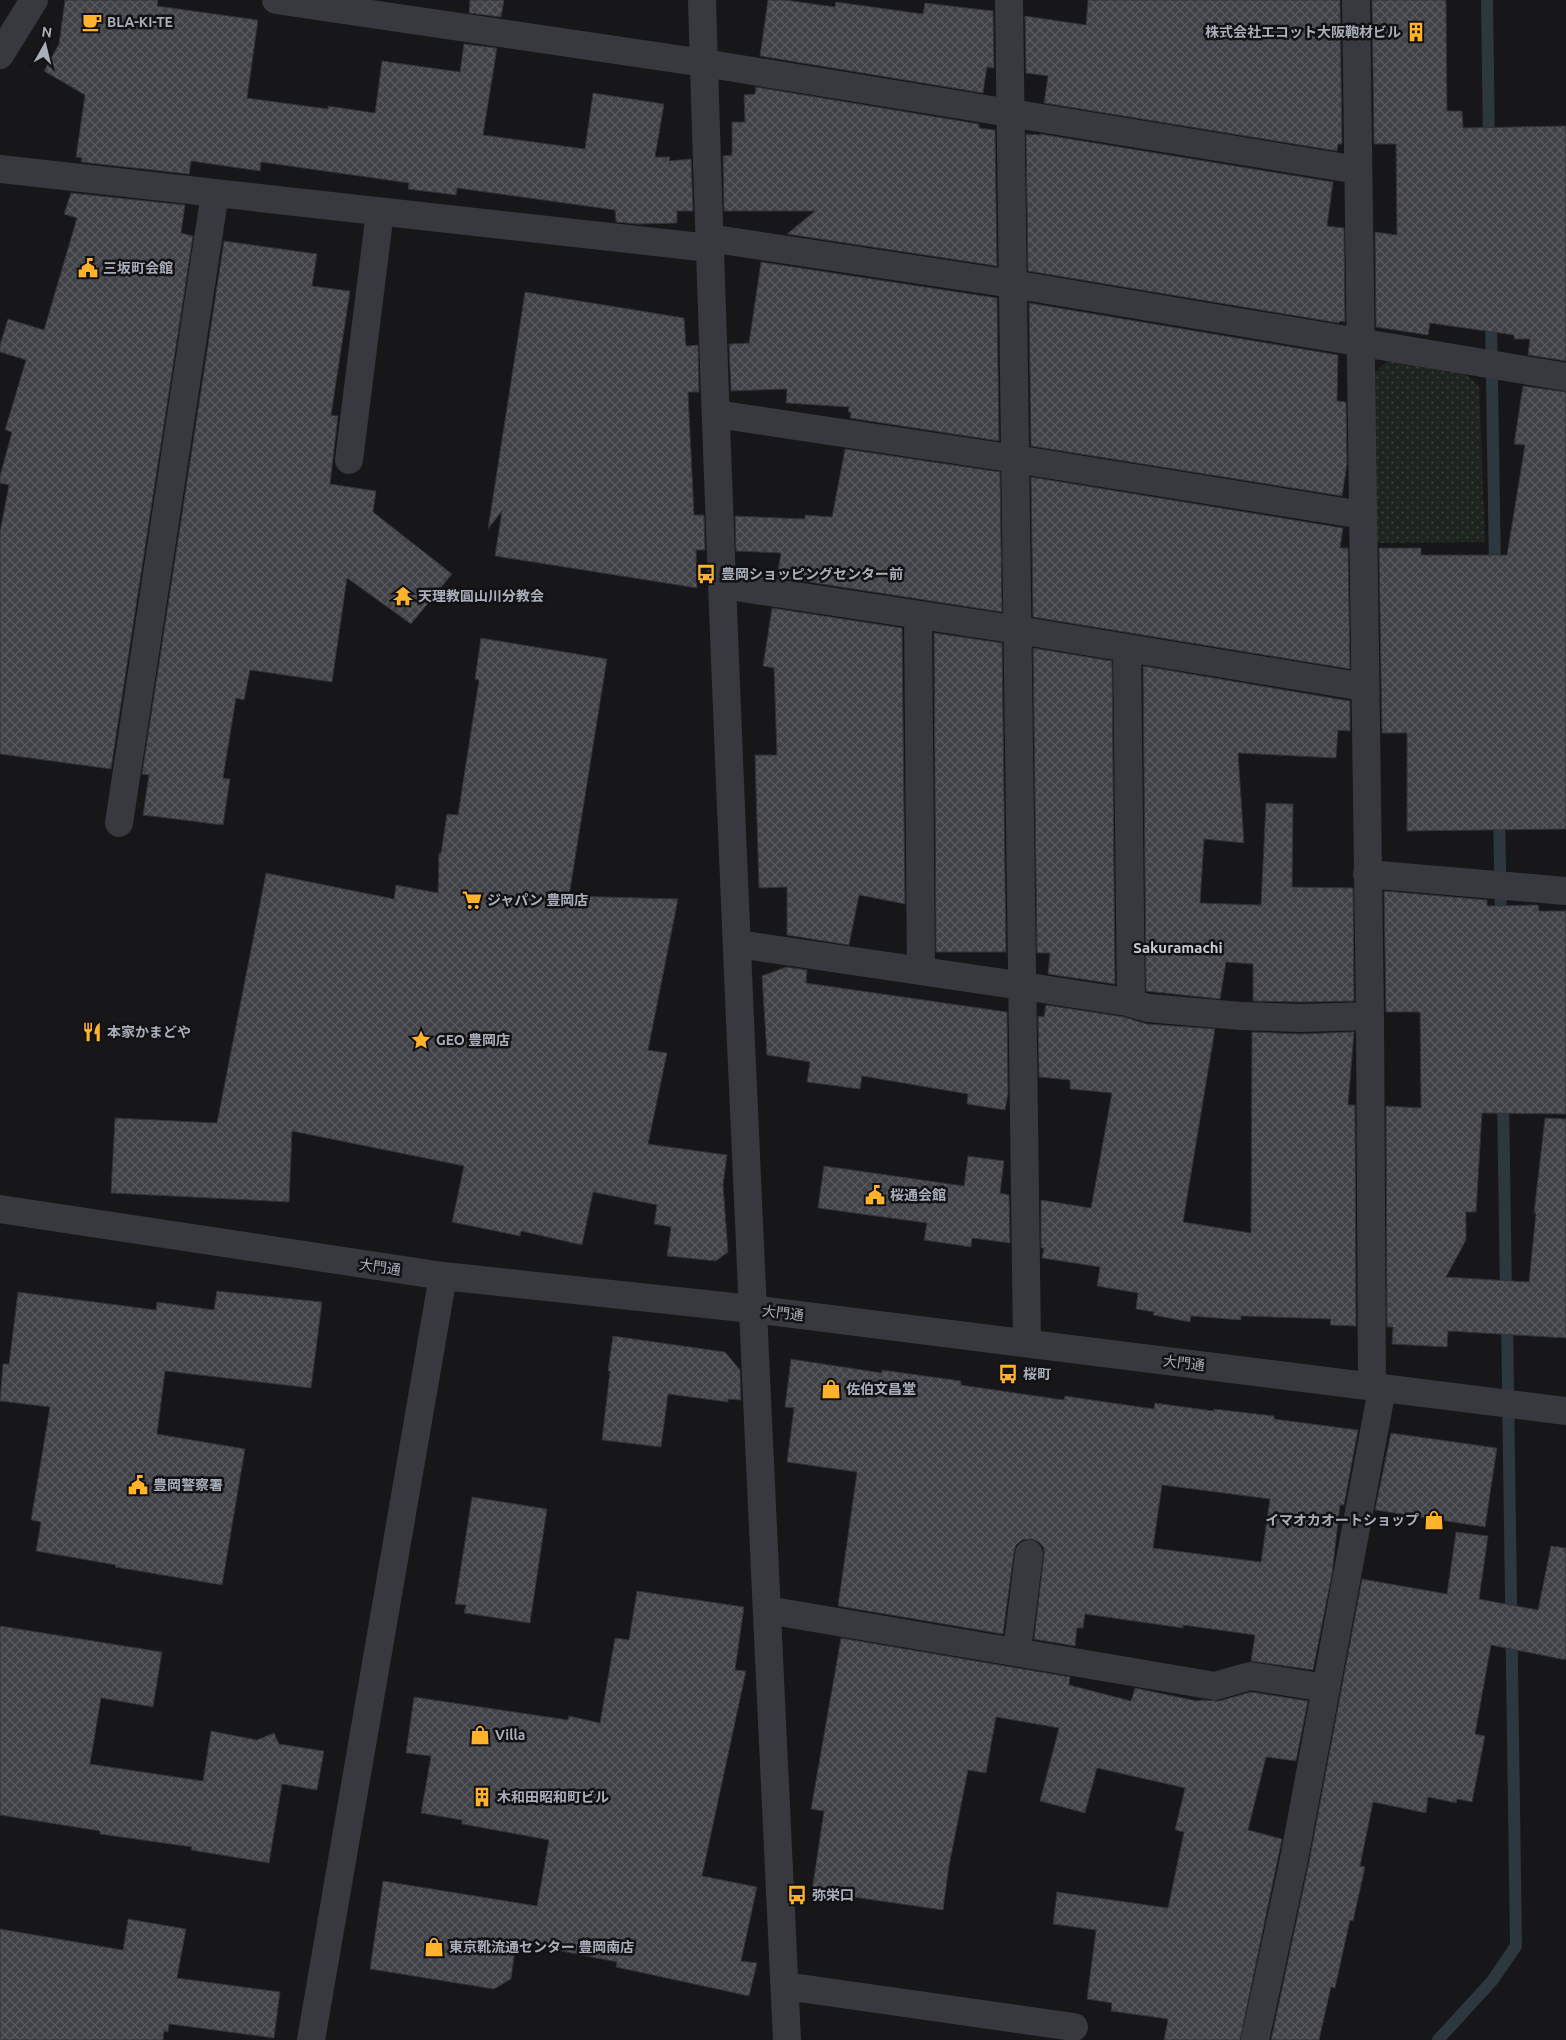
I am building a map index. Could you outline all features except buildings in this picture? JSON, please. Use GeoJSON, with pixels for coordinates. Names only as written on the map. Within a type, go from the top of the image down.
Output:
{"type":"FeatureCollection","features":[{"type":"Feature","properties":{"kind":"street"},"geometry":{"type":"LineString","coordinates":[[0,55],[34,0]]}},
{"type":"Feature","properties":{"kind":"street"},"geometry":{"type":"LineString","coordinates":[[276,0],[704,63],[1358,170]]}},
{"type":"Feature","properties":{"kind":"street"},"geometry":{"type":"LineString","coordinates":[[702,0],[709,243],[752,1309],[787,2040]]}},
{"type":"Feature","properties":{"kind":"street"},"geometry":{"type":"LineString","coordinates":[[1009,0],[1027,1344]]}},
{"type":"Feature","properties":{"kind":"street"},"geometry":{"type":"LineString","coordinates":[[1255,2040],[1294,1859],[1326,1688],[1377,1388],[1364,687],[1356,0]]}},
{"type":"Feature","properties":{"kind":"street"},"geometry":{"type":"LineString","coordinates":[[0,168],[380,212],[709,243],[1012,284],[1566,377]]}},
{"type":"Feature","properties":{"kind":"street"},"geometry":{"type":"LineString","coordinates":[[119,823],[214,193]]}},
{"type":"Feature","properties":{"kind":"street"},"geometry":{"type":"LineString","coordinates":[[349,460],[380,212]]}},
{"type":"Feature","properties":{"kind":"street"},"geometry":{"type":"LineString","coordinates":[[716,414],[1016,459],[1362,515]]}},
{"type":"Feature","properties":{"kind":"street"},"geometry":{"type":"LineString","coordinates":[[723,585],[1018,630],[1364,687]]}},
{"type":"Feature","properties":{"kind":"street"},"geometry":{"type":"LineString","coordinates":[[918,615],[921,970]]}},
{"type":"Feature","properties":{"kind":"street"},"geometry":{"type":"LineString","coordinates":[[1127,648],[1131,1004]]}},
{"type":"Feature","properties":{"kind":"street"},"geometry":{"type":"LineString","coordinates":[[1367,874],[1566,891]]}},
{"type":"Feature","properties":{"kind":"street"},"geometry":{"type":"LineString","coordinates":[[738,944],[921,970],[1148,1008],[1241,1016],[1301,1018],[1370,1016]]}},
{"type":"Feature","properties":{"kind":"street","name":"大門通"},"geometry":{"type":"LineString","coordinates":[[0,1209],[444,1276],[752,1309],[1566,1411]]}},
{"type":"Feature","properties":{"kind":"street"},"geometry":{"type":"LineString","coordinates":[[311,2040],[444,1276]]}},
{"type":"Feature","properties":{"kind":"street"},"geometry":{"type":"LineString","coordinates":[[1017,1652],[1029,1554]]}},
{"type":"Feature","properties":{"kind":"street"},"geometry":{"type":"LineString","coordinates":[[767,1610],[1215,1686],[1250,1676],[1326,1688]]}},
{"type":"Feature","properties":{"kind":"street"},"geometry":{"type":"LineString","coordinates":[[785,1986],[1074,2027]]}},
{"type":"Feature","properties":{"kind":"shaded area"},"geometry":{"type":"Polygon","coordinates":[[[1387,361],[1464,373],[1479,386],[1485,542],[1375,543],[1371,376],[1387,361]]]}},
{"type":"Feature","properties":{"kind":"waterway"},"geometry":{"type":"LineString","coordinates":[[1487,0],[1489,145]]}},
{"type":"Feature","properties":{"kind":"waterway"},"geometry":{"type":"LineString","coordinates":[[1491,315],[1495,572]]}},
{"type":"Feature","properties":{"kind":"waterway"},"geometry":{"type":"LineString","coordinates":[[1499,812],[1501,922]]}},
{"type":"Feature","properties":{"kind":"waterway"},"geometry":{"type":"LineString","coordinates":[[1503,1097],[1506,1297]]}},
{"type":"Feature","properties":{"kind":"waterway"},"geometry":{"type":"LineString","coordinates":[[1438,2040],[1492,1981],[1516,1946],[1507,1317]]}},
{"type":"Feature","properties":{"kind":"place","name":"BLA-KI-TE"},"geometry":{"type":"Point","coordinates":[92,22]}},
{"type":"Feature","properties":{"kind":"place","name":"株式会社エコット大阪鞄材ビル"},"geometry":{"type":"Point","coordinates":[1416,32]}},
{"type":"Feature","properties":{"kind":"place","name":"三坂町会館"},"geometry":{"type":"Point","coordinates":[88,268]}},
{"type":"Feature","properties":{"kind":"place","name":"豊岡ショッピングセンター前"},"geometry":{"type":"Point","coordinates":[706,574]}},
{"type":"Feature","properties":{"kind":"place","name":"天理教圓山川分教会"},"geometry":{"type":"Point","coordinates":[403,596]}},
{"type":"Feature","properties":{"kind":"place","name":"ジャパン 豊岡店"},"geometry":{"type":"Point","coordinates":[472,900]}},
{"type":"Feature","properties":{"kind":"place","name":"本家かまどや"},"geometry":{"type":"Point","coordinates":[92,1032]}},
{"type":"Feature","properties":{"kind":"place","name":"GEO 豊岡店"},"geometry":{"type":"Point","coordinates":[421,1040]}},
{"type":"Feature","properties":{"kind":"place","name":"桜通会館"},"geometry":{"type":"Point","coordinates":[875,1195]}},
{"type":"Feature","properties":{"kind":"place","name":"桜町"},"geometry":{"type":"Point","coordinates":[1008,1374]}},
{"type":"Feature","properties":{"kind":"place","name":"佐伯文昌堂"},"geometry":{"type":"Point","coordinates":[831,1389]}},
{"type":"Feature","properties":{"kind":"place","name":"豊岡警察署"},"geometry":{"type":"Point","coordinates":[138,1485]}},
{"type":"Feature","properties":{"kind":"place","name":"イマオカオートショップ"},"geometry":{"type":"Point","coordinates":[1434,1520]}},
{"type":"Feature","properties":{"kind":"place","name":"Villa"},"geometry":{"type":"Point","coordinates":[480,1735]}},
{"type":"Feature","properties":{"kind":"place","name":"木和田昭和町ビル"},"geometry":{"type":"Point","coordinates":[482,1797]}},
{"type":"Feature","properties":{"kind":"place","name":"弥栄口"},"geometry":{"type":"Point","coordinates":[797,1895]}},
{"type":"Feature","properties":{"kind":"place","name":"東京靴流通センター 豊岡南店"},"geometry":{"type":"Point","coordinates":[434,1947]}},
{"type":"Feature","properties":{"kind":"district","name":"Sakuramachi"},"geometry":{"type":"Point","coordinates":[1178,948]}}]}
